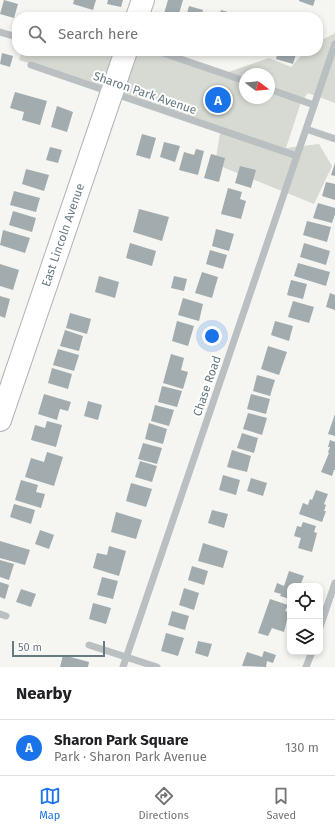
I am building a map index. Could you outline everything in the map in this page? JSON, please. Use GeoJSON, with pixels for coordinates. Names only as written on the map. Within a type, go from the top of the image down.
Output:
{"type":"FeatureCollection","features":[{"type":"Feature","properties":{"kind":"main road"},"geometry":{"type":"LineString","coordinates":[[139,12],[143,0]]}},
{"type":"Feature","properties":{"kind":"main road","name":"East Lincoln Avenue"},"geometry":{"type":"LineString","coordinates":[[0,420],[124,56]]}},
{"type":"Feature","properties":{"kind":"street"},"geometry":{"type":"LineString","coordinates":[[0,32],[12,36]]}},
{"type":"Feature","properties":{"kind":"street","name":"Chase Road"},"geometry":{"type":"LineString","coordinates":[[123,667],[335,44]]}},
{"type":"Feature","properties":{"kind":"street"},"geometry":{"type":"LineString","coordinates":[[172,56],[239,79]]}},
{"type":"Feature","properties":{"kind":"street","name":"Sharon Park Avenue"},"geometry":{"type":"LineString","coordinates":[[31,66],[297,156]]}},
{"type":"Feature","properties":{"kind":"street"},"geometry":{"type":"LineString","coordinates":[[275,91],[314,105]]}},
{"type":"Feature","properties":{"kind":"street"},"geometry":{"type":"LineString","coordinates":[[306,129],[335,139]]}},
{"type":"Feature","properties":{"kind":"street"},"geometry":{"type":"LineString","coordinates":[[323,619],[335,583]]}},
{"type":"Feature","properties":{"kind":"street"},"geometry":{"type":"LineString","coordinates":[[89,645],[157,667]]}},
{"type":"Feature","properties":{"kind":"street"},"geometry":{"type":"LineString","coordinates":[[306,667],[311,655]]}},
{"type":"Feature","properties":{"kind":"shaded area"},"geometry":{"type":"Polygon","coordinates":[[[335,33],[335,103],[308,93],[301,102],[286,148],[319,144],[332,166],[314,204],[215,164],[221,127],[19,60],[20,56],[163,56],[220,75],[239,68],[239,104],[275,104],[275,68],[240,68],[269,58],[291,67],[301,56],[323,56],[323,39],[335,33]]]}},
{"type":"Feature","properties":{"kind":"building"},"geometry":{"type":"Polygon","coordinates":[[[4,0],[18,4],[16,12],[12,12],[12,17],[0,14],[4,0]]]}},
{"type":"Feature","properties":{"kind":"building"},"geometry":{"type":"Polygon","coordinates":[[[74,0],[96,0],[93,10],[73,4],[74,0]]]}},
{"type":"Feature","properties":{"kind":"building"},"geometry":{"type":"Polygon","coordinates":[[[108,0],[123,0],[121,7],[107,4],[108,0]]]}},
{"type":"Feature","properties":{"kind":"building"},"geometry":{"type":"Polygon","coordinates":[[[168,0],[183,0],[179,12],[164,12],[168,0]]]}},
{"type":"Feature","properties":{"kind":"building"},"geometry":{"type":"Polygon","coordinates":[[[299,0],[315,0],[313,6],[299,0]]]}},
{"type":"Feature","properties":{"kind":"building"},"geometry":{"type":"Polygon","coordinates":[[[189,6],[203,10],[202,12],[187,12],[189,6]]]}},
{"type":"Feature","properties":{"kind":"building"},"geometry":{"type":"Polygon","coordinates":[[[2,53],[13,56],[10,67],[0,64],[2,53]]]}},
{"type":"Feature","properties":{"kind":"building"},"geometry":{"type":"Polygon","coordinates":[[[277,56],[295,56],[293,64],[276,59],[277,56]]]}},
{"type":"Feature","properties":{"kind":"building"},"geometry":{"type":"Polygon","coordinates":[[[15,92],[47,101],[40,125],[22,120],[24,112],[10,108],[15,92]]]}},
{"type":"Feature","properties":{"kind":"building"},"geometry":{"type":"Polygon","coordinates":[[[57,106],[73,112],[67,132],[51,127],[57,106]]]}},
{"type":"Feature","properties":{"kind":"building"},"geometry":{"type":"Polygon","coordinates":[[[142,134],[156,138],[150,159],[136,155],[142,134]]]}},
{"type":"Feature","properties":{"kind":"building"},"geometry":{"type":"Polygon","coordinates":[[[164,142],[180,146],[175,162],[160,157],[164,142]]]}},
{"type":"Feature","properties":{"kind":"building"},"geometry":{"type":"Polygon","coordinates":[[[50,147],[62,150],[58,163],[46,160],[50,147]]]}},
{"type":"Feature","properties":{"kind":"building"},"geometry":{"type":"Polygon","coordinates":[[[196,149],[204,151],[198,175],[179,170],[184,152],[194,155],[196,149]]]}},
{"type":"Feature","properties":{"kind":"building"},"geometry":{"type":"Polygon","coordinates":[[[211,154],[225,158],[219,182],[204,178],[211,154]]]}},
{"type":"Feature","properties":{"kind":"building"},"geometry":{"type":"Polygon","coordinates":[[[335,163],[335,176],[331,175],[335,163]]]}},
{"type":"Feature","properties":{"kind":"building"},"geometry":{"type":"Polygon","coordinates":[[[240,166],[256,170],[251,188],[235,183],[240,166]]]}},
{"type":"Feature","properties":{"kind":"building"},"geometry":{"type":"Polygon","coordinates":[[[26,169],[49,175],[44,191],[22,184],[26,169]]]}},
{"type":"Feature","properties":{"kind":"building"},"geometry":{"type":"Polygon","coordinates":[[[326,182],[335,184],[335,200],[322,196],[326,182]]]}},
{"type":"Feature","properties":{"kind":"building"},"geometry":{"type":"Polygon","coordinates":[[[228,188],[242,192],[240,199],[246,201],[241,219],[221,214],[228,188]]]}},
{"type":"Feature","properties":{"kind":"building"},"geometry":{"type":"Polygon","coordinates":[[[14,191],[40,198],[36,212],[10,205],[14,191]]]}},
{"type":"Feature","properties":{"kind":"building"},"geometry":{"type":"Polygon","coordinates":[[[318,203],[335,208],[332,223],[313,218],[318,203]]]}},
{"type":"Feature","properties":{"kind":"building"},"geometry":{"type":"Polygon","coordinates":[[[139,209],[169,217],[162,241],[133,232],[139,209]]]}},
{"type":"Feature","properties":{"kind":"building"},"geometry":{"type":"Polygon","coordinates":[[[13,211],[36,218],[32,232],[9,225],[13,211]]]}},
{"type":"Feature","properties":{"kind":"building"},"geometry":{"type":"Polygon","coordinates":[[[307,221],[331,227],[327,242],[303,235],[307,221]]]}},
{"type":"Feature","properties":{"kind":"building"},"geometry":{"type":"Polygon","coordinates":[[[216,229],[234,234],[229,251],[212,246],[216,229]]]}},
{"type":"Feature","properties":{"kind":"building"},"geometry":{"type":"Polygon","coordinates":[[[3,230],[30,238],[25,253],[0,245],[3,230]]]}},
{"type":"Feature","properties":{"kind":"building"},"geometry":{"type":"Polygon","coordinates":[[[130,243],[156,251],[152,266],[126,258],[130,243]]]}},
{"type":"Feature","properties":{"kind":"building"},"geometry":{"type":"Polygon","coordinates":[[[304,243],[330,251],[326,265],[300,257],[304,243]]]}},
{"type":"Feature","properties":{"kind":"building"},"geometry":{"type":"Polygon","coordinates":[[[210,250],[227,255],[223,269],[206,264],[210,250]]]}},
{"type":"Feature","properties":{"kind":"building"},"geometry":{"type":"Polygon","coordinates":[[[298,263],[330,272],[326,286],[294,276],[298,263]]]}},
{"type":"Feature","properties":{"kind":"building"},"geometry":{"type":"Polygon","coordinates":[[[0,264],[19,270],[13,290],[0,286],[0,264]]]}},
{"type":"Feature","properties":{"kind":"building"},"geometry":{"type":"Polygon","coordinates":[[[202,272],[218,277],[212,298],[195,293],[202,272]]]}},
{"type":"Feature","properties":{"kind":"building"},"geometry":{"type":"Polygon","coordinates":[[[99,276],[119,282],[115,298],[95,292],[99,276]]]}},
{"type":"Feature","properties":{"kind":"building"},"geometry":{"type":"Polygon","coordinates":[[[174,276],[187,279],[184,291],[171,288],[174,276]]]}},
{"type":"Feature","properties":{"kind":"building"},"geometry":{"type":"Polygon","coordinates":[[[291,280],[307,284],[303,299],[287,295],[291,280]]]}},
{"type":"Feature","properties":{"kind":"building"},"geometry":{"type":"Polygon","coordinates":[[[330,293],[335,295],[335,310],[326,307],[330,293]]]}},
{"type":"Feature","properties":{"kind":"building"},"geometry":{"type":"Polygon","coordinates":[[[0,296],[10,299],[5,318],[0,316],[0,296]]]}},
{"type":"Feature","properties":{"kind":"building"},"geometry":{"type":"Polygon","coordinates":[[[183,298],[203,304],[199,321],[178,315],[183,298]]]}},
{"type":"Feature","properties":{"kind":"building"},"geometry":{"type":"Polygon","coordinates":[[[293,301],[314,307],[309,323],[288,317],[293,301]]]}},
{"type":"Feature","properties":{"kind":"building"},"geometry":{"type":"Polygon","coordinates":[[[70,313],[91,319],[87,334],[66,328],[70,313]]]}},
{"type":"Feature","properties":{"kind":"building"},"geometry":{"type":"Polygon","coordinates":[[[177,321],[194,326],[188,346],[172,341],[177,321]]]}},
{"type":"Feature","properties":{"kind":"building"},"geometry":{"type":"Polygon","coordinates":[[[275,321],[293,326],[289,341],[271,335],[275,321]]]}},
{"type":"Feature","properties":{"kind":"building"},"geometry":{"type":"Polygon","coordinates":[[[65,330],[83,336],[79,351],[60,346],[65,330]]]}},
{"type":"Feature","properties":{"kind":"building"},"geometry":{"type":"Polygon","coordinates":[[[268,346],[287,352],[279,375],[261,369],[268,346]]]}},
{"type":"Feature","properties":{"kind":"building"},"geometry":{"type":"Polygon","coordinates":[[[58,349],[79,355],[74,371],[53,365],[58,349]]]}},
{"type":"Feature","properties":{"kind":"building"},"geometry":{"type":"Polygon","coordinates":[[[171,354],[184,358],[181,370],[188,372],[183,389],[163,383],[171,354]]]}},
{"type":"Feature","properties":{"kind":"building"},"geometry":{"type":"Polygon","coordinates":[[[52,368],[72,374],[68,389],[48,383],[52,368]]]}},
{"type":"Feature","properties":{"kind":"building"},"geometry":{"type":"Polygon","coordinates":[[[257,375],[275,380],[270,396],[253,391],[257,375]]]}},
{"type":"Feature","properties":{"kind":"building"},"geometry":{"type":"Polygon","coordinates":[[[162,386],[182,391],[177,407],[158,402],[162,386]]]}},
{"type":"Feature","properties":{"kind":"building"},"geometry":{"type":"Polygon","coordinates":[[[44,394],[71,402],[68,411],[60,409],[57,420],[38,414],[44,394]]]}},
{"type":"Feature","properties":{"kind":"building"},"geometry":{"type":"Polygon","coordinates":[[[251,394],[270,399],[266,414],[247,409],[251,394]]]}},
{"type":"Feature","properties":{"kind":"building"},"geometry":{"type":"Polygon","coordinates":[[[88,401],[102,405],[98,420],[84,416],[88,401]]]}},
{"type":"Feature","properties":{"kind":"building"},"geometry":{"type":"Polygon","coordinates":[[[155,405],[174,410],[169,426],[151,421],[155,405]]]}},
{"type":"Feature","properties":{"kind":"building"},"geometry":{"type":"Polygon","coordinates":[[[248,413],[267,418],[262,435],[243,429],[248,413]]]}},
{"type":"Feature","properties":{"kind":"building"},"geometry":{"type":"Polygon","coordinates":[[[335,414],[335,436],[328,434],[335,414]]]}},
{"type":"Feature","properties":{"kind":"building"},"geometry":{"type":"Polygon","coordinates":[[[47,421],[62,425],[56,447],[31,440],[35,425],[45,428],[47,421]]]}},
{"type":"Feature","properties":{"kind":"building"},"geometry":{"type":"Polygon","coordinates":[[[149,423],[167,429],[163,444],[145,439],[149,423]]]}},
{"type":"Feature","properties":{"kind":"building"},"geometry":{"type":"Polygon","coordinates":[[[242,433],[258,438],[254,453],[237,448],[242,433]]]}},
{"type":"Feature","properties":{"kind":"building"},"geometry":{"type":"Polygon","coordinates":[[[330,440],[335,442],[335,470],[332,476],[321,472],[329,453],[330,447],[328,447],[330,440]]]}},
{"type":"Feature","properties":{"kind":"building"},"geometry":{"type":"Polygon","coordinates":[[[143,443],[162,448],[157,464],[138,459],[143,443]]]}},
{"type":"Feature","properties":{"kind":"building"},"geometry":{"type":"Polygon","coordinates":[[[232,450],[251,456],[247,472],[227,467],[232,450]]]}},
{"type":"Feature","properties":{"kind":"building"},"geometry":{"type":"Polygon","coordinates":[[[47,452],[63,457],[54,486],[25,477],[31,458],[44,462],[47,452]]]}},
{"type":"Feature","properties":{"kind":"building"},"geometry":{"type":"Polygon","coordinates":[[[140,461],[157,466],[152,482],[135,477],[140,461]]]}},
{"type":"Feature","properties":{"kind":"building"},"geometry":{"type":"Polygon","coordinates":[[[223,475],[240,480],[236,495],[219,490],[223,475]]]}},
{"type":"Feature","properties":{"kind":"building"},"geometry":{"type":"Polygon","coordinates":[[[251,478],[267,483],[263,496],[247,491],[251,478]]]}},
{"type":"Feature","properties":{"kind":"building"},"geometry":{"type":"Polygon","coordinates":[[[21,480],[38,485],[36,492],[45,494],[41,508],[15,500],[21,480]]]}},
{"type":"Feature","properties":{"kind":"building"},"geometry":{"type":"Polygon","coordinates":[[[131,483],[152,489],[146,507],[126,501],[131,483]]]}},
{"type":"Feature","properties":{"kind":"building"},"geometry":{"type":"Polygon","coordinates":[[[316,490],[328,494],[324,504],[326,505],[324,511],[326,511],[322,522],[299,514],[303,503],[308,505],[316,490]]]}},
{"type":"Feature","properties":{"kind":"building"},"geometry":{"type":"Polygon","coordinates":[[[14,504],[35,510],[31,524],[10,517],[14,504]]]}},
{"type":"Feature","properties":{"kind":"building"},"geometry":{"type":"Polygon","coordinates":[[[212,510],[228,514],[224,528],[208,523],[212,510]]]}},
{"type":"Feature","properties":{"kind":"building"},"geometry":{"type":"Polygon","coordinates":[[[116,512],[142,520],[136,539],[111,532],[116,512]]]}},
{"type":"Feature","properties":{"kind":"building"},"geometry":{"type":"Polygon","coordinates":[[[303,522],[316,526],[314,532],[317,533],[312,552],[298,548],[301,538],[294,536],[297,526],[301,527],[303,522]]]}},
{"type":"Feature","properties":{"kind":"building"},"geometry":{"type":"Polygon","coordinates":[[[40,530],[54,535],[49,549],[35,544],[40,530]]]}},
{"type":"Feature","properties":{"kind":"building"},"geometry":{"type":"Polygon","coordinates":[[[0,541],[30,550],[25,565],[0,558],[0,541]]]}},
{"type":"Feature","properties":{"kind":"building"},"geometry":{"type":"Polygon","coordinates":[[[203,543],[228,551],[223,568],[198,561],[203,543]]]}},
{"type":"Feature","properties":{"kind":"building"},"geometry":{"type":"Polygon","coordinates":[[[109,546],[126,551],[119,576],[93,568],[97,553],[107,555],[109,546]]]}},
{"type":"Feature","properties":{"kind":"building"},"geometry":{"type":"Polygon","coordinates":[[[0,560],[14,564],[9,580],[0,577],[0,560]]]}},
{"type":"Feature","properties":{"kind":"building"},"geometry":{"type":"Polygon","coordinates":[[[192,566],[208,571],[204,585],[188,580],[192,566]]]}},
{"type":"Feature","properties":{"kind":"building"},"geometry":{"type":"Polygon","coordinates":[[[289,571],[304,576],[301,583],[287,583],[287,598],[274,592],[277,583],[284,586],[289,571]]]}},
{"type":"Feature","properties":{"kind":"building"},"geometry":{"type":"Polygon","coordinates":[[[102,577],[118,581],[113,599],[97,595],[102,577]]]}},
{"type":"Feature","properties":{"kind":"building"},"geometry":{"type":"Polygon","coordinates":[[[0,582],[9,585],[5,599],[0,597],[0,582]]]}},
{"type":"Feature","properties":{"kind":"building"},"geometry":{"type":"Polygon","coordinates":[[[184,588],[199,593],[194,610],[179,605],[184,588]]]}},
{"type":"Feature","properties":{"kind":"building"},"geometry":{"type":"Polygon","coordinates":[[[21,589],[36,594],[31,607],[16,602],[21,589]]]}},
{"type":"Feature","properties":{"kind":"building"},"geometry":{"type":"Polygon","coordinates":[[[270,599],[287,605],[285,611],[287,612],[287,620],[284,632],[272,628],[268,636],[258,633],[270,599]]]}},
{"type":"Feature","properties":{"kind":"building"},"geometry":{"type":"Polygon","coordinates":[[[93,603],[111,608],[106,624],[89,619],[93,603]]]}},
{"type":"Feature","properties":{"kind":"building"},"geometry":{"type":"Polygon","coordinates":[[[172,611],[189,616],[185,630],[168,625],[172,611]]]}},
{"type":"Feature","properties":{"kind":"building"},"geometry":{"type":"Polygon","coordinates":[[[166,633],[184,638],[178,656],[161,651],[166,633]]]}},
{"type":"Feature","properties":{"kind":"building"},"geometry":{"type":"Polygon","coordinates":[[[198,641],[212,644],[208,657],[195,653],[198,641]]]}},
{"type":"Feature","properties":{"kind":"building"},"geometry":{"type":"Polygon","coordinates":[[[264,651],[276,655],[273,663],[267,661],[266,667],[242,666],[247,652],[262,657],[264,651]]]}},
{"type":"Feature","properties":{"kind":"building"},"geometry":{"type":"Polygon","coordinates":[[[63,655],[89,662],[88,667],[60,667],[63,655]]]}},
{"type":"Feature","properties":{"kind":"place","name":"Sharon Park Square"},"geometry":{"type":"Point","coordinates":[218,100]}}]}
